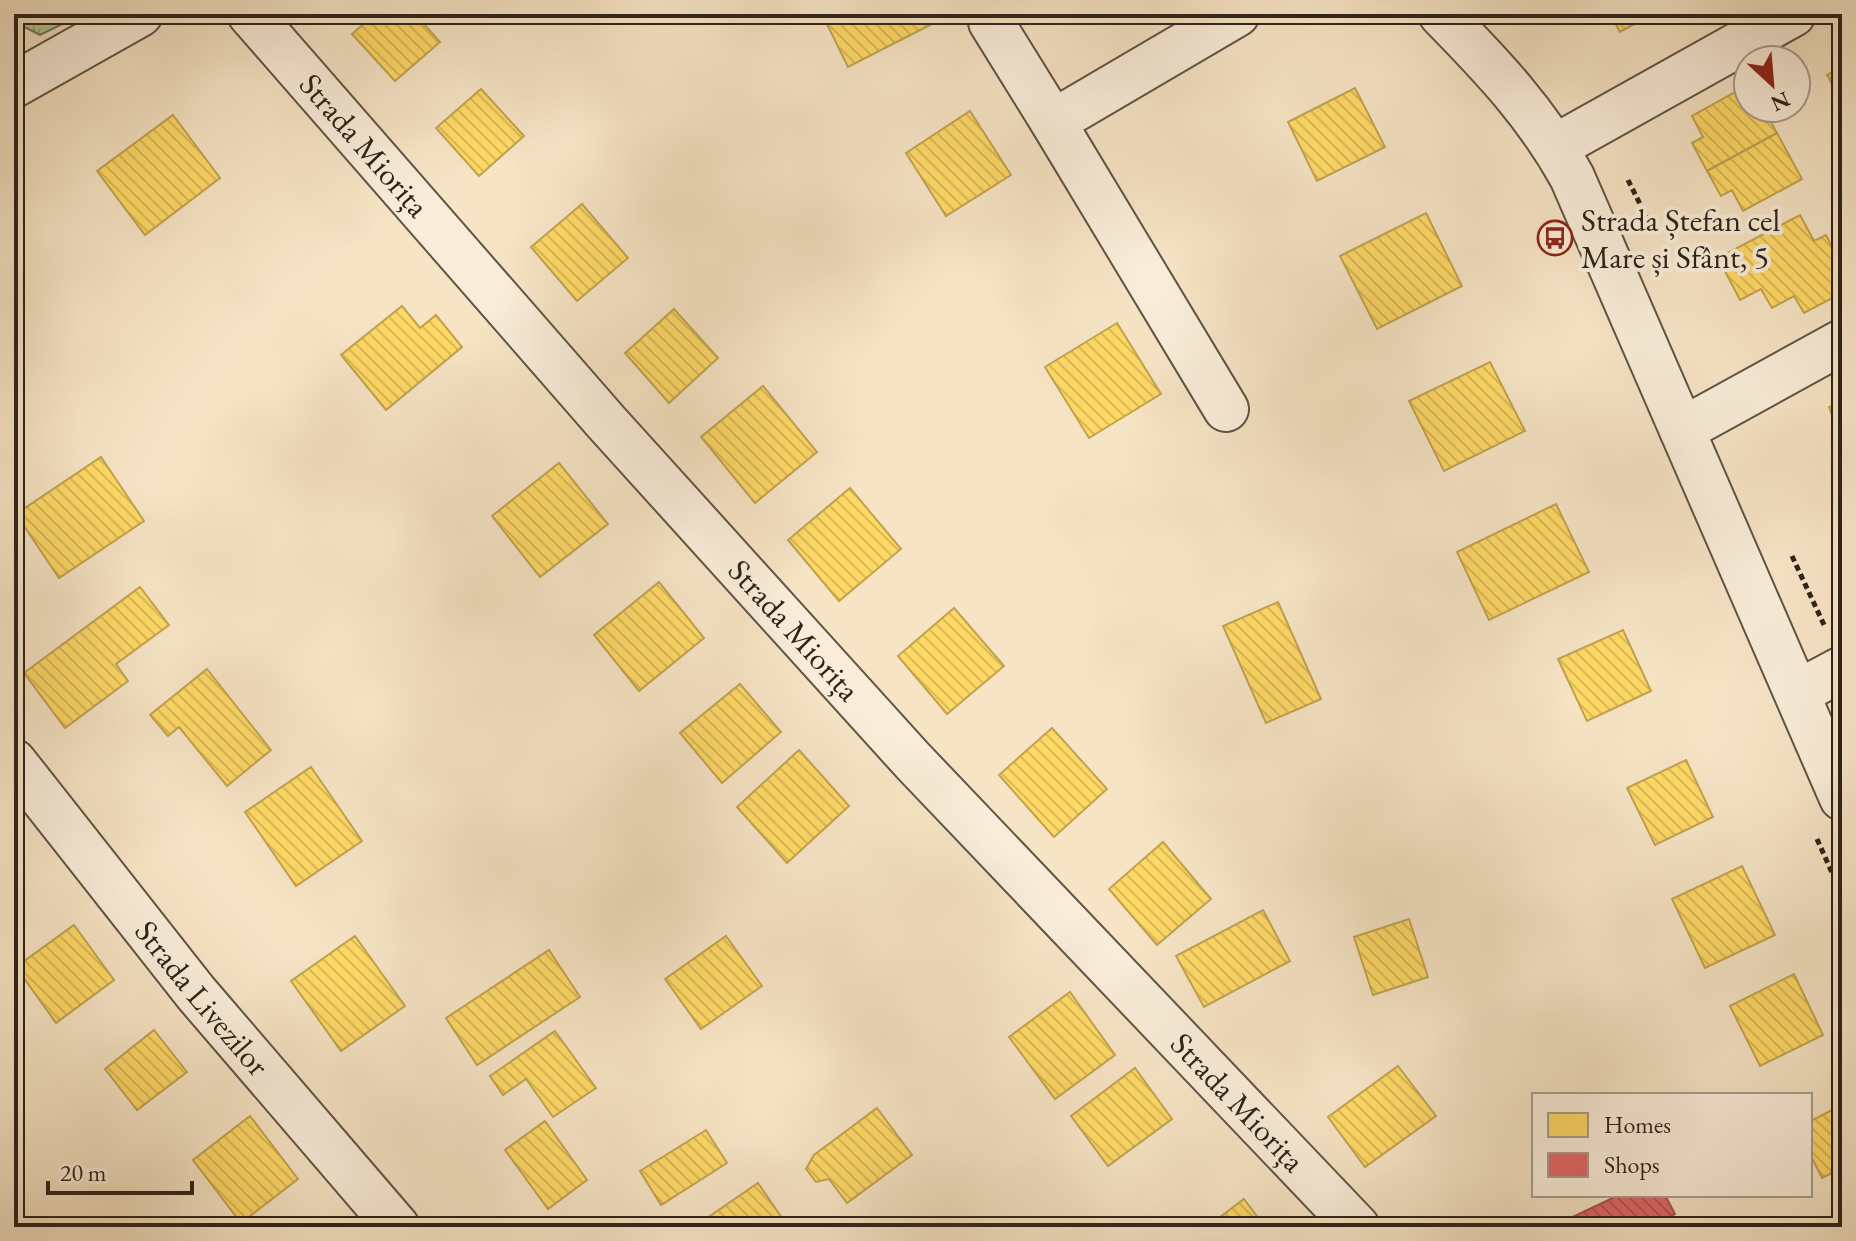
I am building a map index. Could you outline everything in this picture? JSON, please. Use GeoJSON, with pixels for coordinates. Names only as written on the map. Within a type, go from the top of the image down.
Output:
{"type":"FeatureCollection","features":[{"type":"Feature","properties":{"kind":"street"},"geometry":{"type":"LineString","coordinates":[[15,82],[140,14]]}},
{"type":"Feature","properties":{"kind":"street","name":"Strada Miorița"},"geometry":{"type":"LineString","coordinates":[[250,14],[607,423],[903,749],[1357,1227]]}},
{"type":"Feature","properties":{"kind":"street"},"geometry":{"type":"LineString","coordinates":[[1053,122],[1237,14]]}},
{"type":"Feature","properties":{"kind":"street"},"geometry":{"type":"LineString","coordinates":[[1441,14],[1506,79],[1555,147],[1572,177],[1842,798]]}},
{"type":"Feature","properties":{"kind":"street"},"geometry":{"type":"LineString","coordinates":[[1555,147],[1793,14]]}},
{"type":"Feature","properties":{"kind":"street"},"geometry":{"type":"LineString","coordinates":[[991,22],[1226,409]]}},
{"type":"Feature","properties":{"kind":"street"},"geometry":{"type":"LineString","coordinates":[[1682,430],[1842,342]]}},
{"type":"Feature","properties":{"kind":"street"},"geometry":{"type":"LineString","coordinates":[[1797,693],[1842,669]]}},
{"type":"Feature","properties":{"kind":"street","name":"Strada Livezilor"},"geometry":{"type":"LineString","coordinates":[[14,762],[196,993],[397,1227]]}},
{"type":"Feature","properties":{"kind":"green space"},"geometry":{"type":"Polygon","coordinates":[[[14,14],[83,14],[40,35],[14,22],[14,14]]]}},
{"type":"Feature","properties":{"kind":"building: Homes"},"geometry":{"type":"Polygon","coordinates":[[[375,14],[415,14],[440,42],[395,81],[352,34],[375,14]]]}},
{"type":"Feature","properties":{"kind":"building: Homes"},"geometry":{"type":"Polygon","coordinates":[[[822,14],[930,14],[934,23],[848,67],[822,14]]]}},
{"type":"Feature","properties":{"kind":"building: Homes"},"geometry":{"type":"Polygon","coordinates":[[[1610,14],[1653,14],[1620,32],[1610,14]]]}},
{"type":"Feature","properties":{"kind":"building: Homes"},"geometry":{"type":"Polygon","coordinates":[[[1842,67],[1842,102],[1827,75],[1842,67]]]}},
{"type":"Feature","properties":{"kind":"building: Homes"},"geometry":{"type":"Polygon","coordinates":[[[1355,88],[1385,147],[1317,181],[1288,122],[1355,88]]]}},
{"type":"Feature","properties":{"kind":"building: Homes"},"geometry":{"type":"Polygon","coordinates":[[[481,89],[524,136],[479,176],[436,128],[481,89]]]}},
{"type":"Feature","properties":{"kind":"building: Homes"},"geometry":{"type":"Polygon","coordinates":[[[1732,94],[1732,124],[1772,124],[1777,133],[1707,171],[1692,143],[1703,137],[1692,116],[1732,94]]]}},
{"type":"Feature","properties":{"kind":"building: Homes"},"geometry":{"type":"Polygon","coordinates":[[[970,111],[1011,175],[946,216],[906,153],[970,111]]]}},
{"type":"Feature","properties":{"kind":"building: Homes"},"geometry":{"type":"Polygon","coordinates":[[[173,115],[220,178],[145,235],[97,171],[173,115]]]}},
{"type":"Feature","properties":{"kind":"building: Homes"},"geometry":{"type":"Polygon","coordinates":[[[1777,133],[1802,179],[1743,211],[1732,190],[1721,196],[1707,171],[1777,133]]]}},
{"type":"Feature","properties":{"kind":"building: Homes"},"geometry":{"type":"Polygon","coordinates":[[[582,204],[628,258],[577,301],[531,247],[582,204]]]}},
{"type":"Feature","properties":{"kind":"building: Homes"},"geometry":{"type":"Polygon","coordinates":[[[1426,213],[1462,286],[1377,329],[1340,256],[1426,213]]]}},
{"type":"Feature","properties":{"kind":"building: Homes"},"geometry":{"type":"Polygon","coordinates":[[[1800,215],[1814,241],[1826,235],[1842,266],[1842,293],[1804,313],[1794,296],[1772,308],[1761,289],[1740,300],[1718,258],[1800,215]]]}},
{"type":"Feature","properties":{"kind":"building: Homes"},"geometry":{"type":"Polygon","coordinates":[[[402,306],[420,328],[436,315],[462,347],[386,410],[341,355],[402,306]]]}},
{"type":"Feature","properties":{"kind":"building: Homes"},"geometry":{"type":"Polygon","coordinates":[[[674,309],[718,358],[669,403],[625,353],[674,309]]]}},
{"type":"Feature","properties":{"kind":"building: Homes"},"geometry":{"type":"Polygon","coordinates":[[[1117,323],[1161,394],[1089,438],[1045,367],[1117,323]]]}},
{"type":"Feature","properties":{"kind":"building: Homes"},"geometry":{"type":"Polygon","coordinates":[[[1490,362],[1525,431],[1444,471],[1409,401],[1490,362]]]}},
{"type":"Feature","properties":{"kind":"building: Homes"},"geometry":{"type":"Polygon","coordinates":[[[763,386],[817,452],[755,503],[701,437],[763,386]]]}},
{"type":"Feature","properties":{"kind":"building: Homes"},"geometry":{"type":"Polygon","coordinates":[[[1842,402],[1842,441],[1829,407],[1842,402]]]}},
{"type":"Feature","properties":{"kind":"building: Homes"},"geometry":{"type":"Polygon","coordinates":[[[101,457],[144,521],[59,578],[16,514],[101,457]]]}},
{"type":"Feature","properties":{"kind":"building: Homes"},"geometry":{"type":"Polygon","coordinates":[[[559,463],[608,524],[540,577],[492,516],[559,463]]]}},
{"type":"Feature","properties":{"kind":"building: Homes"},"geometry":{"type":"Polygon","coordinates":[[[850,488],[901,549],[839,601],[788,540],[850,488]]]}},
{"type":"Feature","properties":{"kind":"building: Homes"},"geometry":{"type":"Polygon","coordinates":[[[1556,504],[1589,572],[1489,620],[1457,552],[1556,504]]]}},
{"type":"Feature","properties":{"kind":"building: Homes"},"geometry":{"type":"Polygon","coordinates":[[[659,582],[704,638],[639,691],[594,635],[659,582]]]}},
{"type":"Feature","properties":{"kind":"building: Homes"},"geometry":{"type":"Polygon","coordinates":[[[140,587],[169,625],[116,664],[128,681],[65,728],[24,673],[140,587]]]}},
{"type":"Feature","properties":{"kind":"building: Homes"},"geometry":{"type":"Polygon","coordinates":[[[1278,602],[1321,699],[1266,723],[1223,626],[1278,602]]]}},
{"type":"Feature","properties":{"kind":"building: Homes"},"geometry":{"type":"Polygon","coordinates":[[[954,608],[1004,666],[947,714],[898,656],[954,608]]]}},
{"type":"Feature","properties":{"kind":"building: Homes"},"geometry":{"type":"Polygon","coordinates":[[[1623,630],[1651,691],[1587,721],[1558,659],[1623,630]]]}},
{"type":"Feature","properties":{"kind":"building: Homes"},"geometry":{"type":"Polygon","coordinates":[[[207,669],[271,750],[227,786],[179,727],[168,736],[150,715],[207,669]]]}},
{"type":"Feature","properties":{"kind":"building: Homes"},"geometry":{"type":"Polygon","coordinates":[[[740,684],[781,732],[722,783],[680,733],[740,684]]]}},
{"type":"Feature","properties":{"kind":"building: Homes"},"geometry":{"type":"Polygon","coordinates":[[[1052,728],[1107,789],[1054,837],[999,775],[1052,728]]]}},
{"type":"Feature","properties":{"kind":"building: Homes"},"geometry":{"type":"Polygon","coordinates":[[[799,750],[849,806],[787,863],[737,807],[799,750]]]}},
{"type":"Feature","properties":{"kind":"building: Homes"},"geometry":{"type":"Polygon","coordinates":[[[1686,760],[1713,817],[1655,845],[1627,788],[1686,760]]]}},
{"type":"Feature","properties":{"kind":"building: Homes"},"geometry":{"type":"Polygon","coordinates":[[[311,767],[362,841],[296,886],[245,812],[311,767]]]}},
{"type":"Feature","properties":{"kind":"building: Homes"},"geometry":{"type":"Polygon","coordinates":[[[1163,842],[1211,899],[1157,945],[1109,889],[1163,842]]]}},
{"type":"Feature","properties":{"kind":"building: Homes"},"geometry":{"type":"Polygon","coordinates":[[[1742,866],[1775,935],[1705,968],[1672,899],[1742,866]]]}},
{"type":"Feature","properties":{"kind":"building: Homes"},"geometry":{"type":"Polygon","coordinates":[[[1263,910],[1290,961],[1204,1007],[1176,956],[1263,910]]]}},
{"type":"Feature","properties":{"kind":"building: Homes"},"geometry":{"type":"Polygon","coordinates":[[[1409,919],[1428,977],[1373,995],[1354,937],[1409,919]]]}},
{"type":"Feature","properties":{"kind":"building: Homes"},"geometry":{"type":"Polygon","coordinates":[[[74,925],[114,980],[56,1023],[16,967],[74,925]]]}},
{"type":"Feature","properties":{"kind":"building: Homes"},"geometry":{"type":"Polygon","coordinates":[[[355,936],[405,1006],[341,1051],[291,981],[355,936]]]}},
{"type":"Feature","properties":{"kind":"building: Homes"},"geometry":{"type":"Polygon","coordinates":[[[726,936],[762,986],[701,1029],[665,979],[726,936]]]}},
{"type":"Feature","properties":{"kind":"building: Homes"},"geometry":{"type":"Polygon","coordinates":[[[549,950],[580,997],[477,1065],[446,1018],[549,950]]]}},
{"type":"Feature","properties":{"kind":"building: Homes"},"geometry":{"type":"Polygon","coordinates":[[[1794,974],[1823,1035],[1760,1066],[1730,1006],[1794,974]]]}},
{"type":"Feature","properties":{"kind":"building: Homes"},"geometry":{"type":"Polygon","coordinates":[[[1070,992],[1115,1055],[1055,1099],[1009,1037],[1070,992]]]}},
{"type":"Feature","properties":{"kind":"building: Homes"},"geometry":{"type":"Polygon","coordinates":[[[154,1030],[187,1072],[137,1110],[105,1069],[154,1030]]]}},
{"type":"Feature","properties":{"kind":"building: Homes"},"geometry":{"type":"Polygon","coordinates":[[[555,1031],[596,1088],[553,1117],[526,1079],[503,1095],[490,1076],[555,1031]]]}},
{"type":"Feature","properties":{"kind":"building: Homes"},"geometry":{"type":"Polygon","coordinates":[[[1398,1066],[1436,1116],[1365,1167],[1328,1117],[1398,1066]]]}},
{"type":"Feature","properties":{"kind":"building: Homes"},"geometry":{"type":"Polygon","coordinates":[[[1135,1068],[1172,1119],[1108,1166],[1071,1116],[1135,1068]]]}},
{"type":"Feature","properties":{"kind":"building: Homes"},"geometry":{"type":"Polygon","coordinates":[[[1842,1105],[1842,1168],[1822,1178],[1812,1158],[1812,1120],[1842,1105]]]}},
{"type":"Feature","properties":{"kind":"building: Homes"},"geometry":{"type":"Polygon","coordinates":[[[877,1108],[912,1155],[847,1203],[829,1179],[816,1182],[806,1169],[814,1155],[877,1108]]]}},
{"type":"Feature","properties":{"kind":"building: Homes"},"geometry":{"type":"Polygon","coordinates":[[[250,1116],[298,1179],[241,1223],[193,1160],[250,1116]]]}},
{"type":"Feature","properties":{"kind":"building: Homes"},"geometry":{"type":"Polygon","coordinates":[[[545,1121],[587,1180],[548,1209],[505,1150],[545,1121]]]}},
{"type":"Feature","properties":{"kind":"building: Homes"},"geometry":{"type":"Polygon","coordinates":[[[706,1130],[727,1163],[661,1205],[640,1171],[706,1130]]]}},
{"type":"Feature","properties":{"kind":"building: Homes"},"geometry":{"type":"Polygon","coordinates":[[[758,1183],[788,1227],[694,1227],[758,1183]]]}},
{"type":"Feature","properties":{"kind":"building: Homes"},"geometry":{"type":"Polygon","coordinates":[[[1244,1199],[1265,1227],[1207,1227],[1244,1199]]]}},
{"type":"Feature","properties":{"kind":"building: Shops"},"geometry":{"type":"Polygon","coordinates":[[[1615,1197],[1666,1197],[1675,1214],[1648,1227],[1565,1227],[1562,1222],[1615,1197]]]}},
{"type":"Feature","properties":{"kind":"place","name":"Strada Ștefan cel Mare și Sfânt, 5"},"geometry":{"type":"Point","coordinates":[1555,238]}}]}
